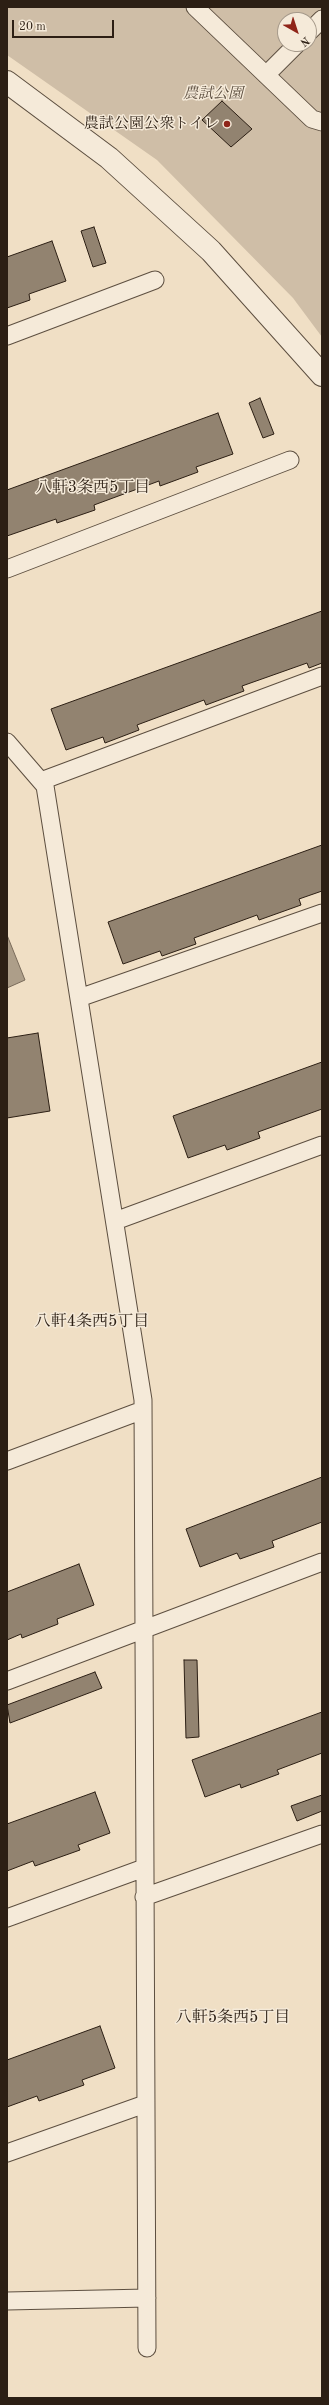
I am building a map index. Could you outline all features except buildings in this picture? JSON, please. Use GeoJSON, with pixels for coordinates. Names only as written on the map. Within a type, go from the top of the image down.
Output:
{"type":"FeatureCollection","features":[{"type":"Feature","properties":{"kind":"street"},"geometry":{"type":"LineString","coordinates":[[7,82],[109,158],[211,251],[322,375]]}},
{"type":"Feature","properties":{"kind":"lane"},"geometry":{"type":"LineString","coordinates":[[195,7],[312,118],[322,122]]}},
{"type":"Feature","properties":{"kind":"lane"},"geometry":{"type":"LineString","coordinates":[[266,75],[289,52]]}},
{"type":"Feature","properties":{"kind":"lane"},"geometry":{"type":"LineString","coordinates":[[7,336],[155,280]]}},
{"type":"Feature","properties":{"kind":"lane"},"geometry":{"type":"LineString","coordinates":[[7,569],[290,460]]}},
{"type":"Feature","properties":{"kind":"lane"},"geometry":{"type":"LineString","coordinates":[[41,781],[322,676]]}},
{"type":"Feature","properties":{"kind":"lane"},"geometry":{"type":"LineString","coordinates":[[7,742],[45,786],[115,1221],[143,1410],[147,2348]]}},
{"type":"Feature","properties":{"kind":"lane"},"geometry":{"type":"LineString","coordinates":[[79,998],[322,913]]}},
{"type":"Feature","properties":{"kind":"lane"},"geometry":{"type":"LineString","coordinates":[[115,1221],[322,1145]]}},
{"type":"Feature","properties":{"kind":"lane"},"geometry":{"type":"LineString","coordinates":[[7,1460],[143,1410]]}},
{"type":"Feature","properties":{"kind":"lane"},"geometry":{"type":"LineString","coordinates":[[7,1681],[322,1562]]}},
{"type":"Feature","properties":{"kind":"lane"},"geometry":{"type":"LineString","coordinates":[[144,1897],[322,1834]]}},
{"type":"Feature","properties":{"kind":"lane"},"geometry":{"type":"LineString","coordinates":[[7,1918],[144,1868]]}},
{"type":"Feature","properties":{"kind":"lane"},"geometry":{"type":"LineString","coordinates":[[7,2153],[145,2104]]}},
{"type":"Feature","properties":{"kind":"lane"},"geometry":{"type":"LineString","coordinates":[[7,2300],[147,2298]]}},
{"type":"Feature","properties":{"kind":"green space","name":"農試公園"},"geometry":{"type":"Polygon","coordinates":[[[7,7],[322,7],[322,337],[293,298],[157,160],[7,55],[7,7]]]}},
{"type":"Feature","properties":{"kind":"shaded area"},"geometry":{"type":"Polygon","coordinates":[[[7,935],[25,980],[7,988],[7,935]]]}},
{"type":"Feature","properties":{"kind":"place","name":"農試公園公衆トイレ"},"geometry":{"type":"Point","coordinates":[227,124]}},
{"type":"Feature","properties":{"kind":"district","name":"八軒3条西5丁目"},"geometry":{"type":"Point","coordinates":[93,488]}},
{"type":"Feature","properties":{"kind":"district","name":"八軒4条西5丁目"},"geometry":{"type":"Point","coordinates":[92,1322]}},
{"type":"Feature","properties":{"kind":"district","name":"八軒5条西5丁目"},"geometry":{"type":"Point","coordinates":[233,2018]}}]}
